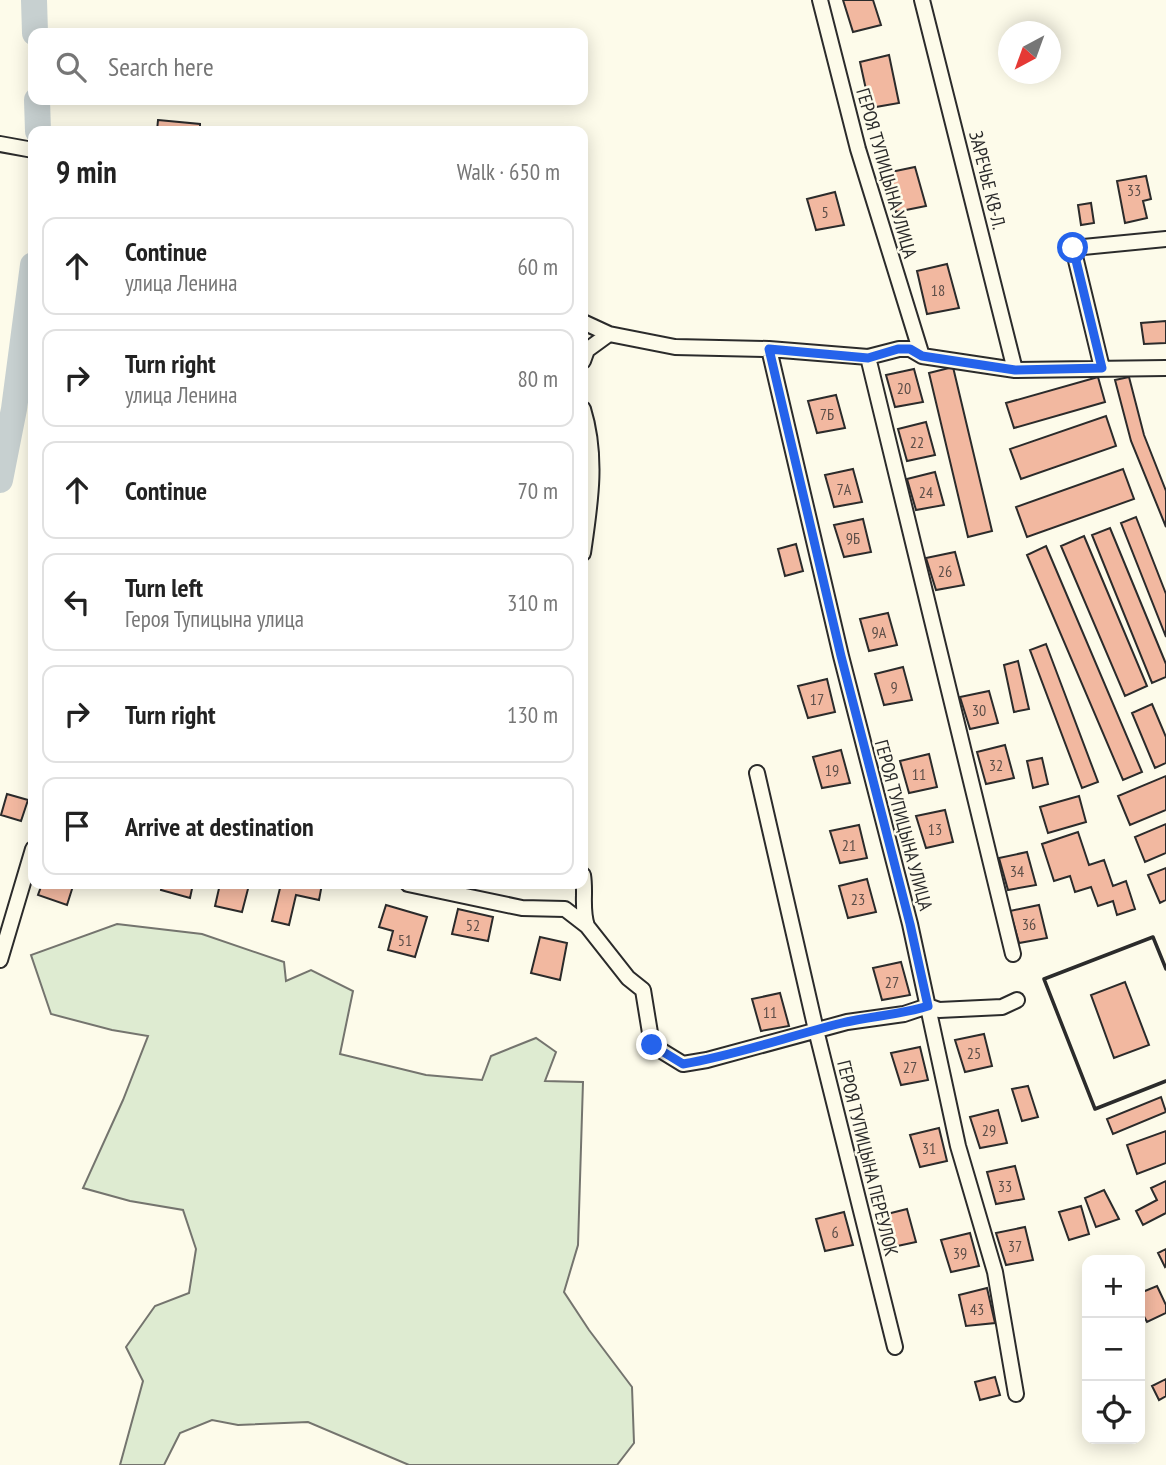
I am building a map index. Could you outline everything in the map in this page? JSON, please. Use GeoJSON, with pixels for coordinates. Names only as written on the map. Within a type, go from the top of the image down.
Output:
{"type":"FeatureCollection","features":[{"type":"Feature","properties":{"kind":"street","name":"ГЕРОЯ ТУПИЦЫНА УЛИЦА"},"geometry":{"type":"LineString","coordinates":[[820,0],[858,149],[922,356]]}},
{"type":"Feature","properties":{"kind":"street","name":"ЗАРЕЧЬЕ КВ-Л."},"geometry":{"type":"LineString","coordinates":[[922,0],[1015,370]]}},
{"type":"Feature","properties":{"kind":"street"},"geometry":{"type":"LineString","coordinates":[[0,144],[28,149]]}},
{"type":"Feature","properties":{"kind":"street"},"geometry":{"type":"LineString","coordinates":[[1102,368],[1073,248],[1166,239]]}},
{"type":"Feature","properties":{"kind":"street"},"geometry":{"type":"LineString","coordinates":[[588,324],[609,334],[675,347],[769,349],[868,358],[898,349],[910,349],[922,356],[1015,370],[1166,368]]}},
{"type":"Feature","properties":{"kind":"street"},"geometry":{"type":"LineString","coordinates":[[588,349],[609,334]]}},
{"type":"Feature","properties":{"kind":"street","name":"ГЕРОЯ ТУПИЦЫНА УЛИЦА"},"geometry":{"type":"LineString","coordinates":[[769,349],[841,656],[910,924],[958,1146],[995,1272],[1016,1394]]}},
{"type":"Feature","properties":{"kind":"street"},"geometry":{"type":"LineString","coordinates":[[868,358],[1013,954]]}},
{"type":"Feature","properties":{"kind":"street"},"geometry":{"type":"LineString","coordinates":[[588,425],[593,465],[588,509]]}},
{"type":"Feature","properties":{"kind":"street","name":"ГЕРОЯ ТУПИЦЫНА ПЕРЕУЛОК"},"geometry":{"type":"LineString","coordinates":[[757,773],[816,1030],[895,1347]]}},
{"type":"Feature","properties":{"kind":"street"},"geometry":{"type":"LineString","coordinates":[[0,960],[28,866]]}},
{"type":"Feature","properties":{"kind":"street"},"geometry":{"type":"LineString","coordinates":[[432,889],[522,908],[565,909],[587,926],[628,978],[643,990],[652,1045],[683,1064],[707,1060],[846,1022],[904,1014],[928,1006],[939,1010],[1002,1007],[1017,1000]]}},
{"type":"Feature","properties":{"kind":"street"},"geometry":{"type":"LineString","coordinates":[[585,889],[583,916],[587,926]]}},
{"type":"Feature","properties":{"kind":"green space"},"geometry":{"type":"Polygon","coordinates":[[[117,924],[202,934],[284,962],[286,981],[311,970],[353,991],[340,1054],[426,1075],[482,1080],[491,1056],[536,1038],[556,1052],[545,1081],[583,1082],[578,1245],[564,1292],[632,1387],[634,1443],[617,1465],[409,1465],[308,1422],[238,1425],[212,1420],[180,1433],[164,1465],[120,1465],[143,1381],[126,1347],[155,1306],[189,1293],[196,1249],[183,1210],[130,1201],[83,1188],[123,1100],[148,1036],[112,1030],[51,1014],[31,955],[117,924]]]}},
{"type":"Feature","properties":{"kind":"building"},"geometry":{"type":"Polygon","coordinates":[[[843,0],[873,0],[881,25],[853,32],[843,0]]]}},
{"type":"Feature","properties":{"kind":"building"},"geometry":{"type":"Polygon","coordinates":[[[889,55],[899,103],[870,108],[860,62],[889,55]]]}},
{"type":"Feature","properties":{"kind":"building"},"geometry":{"type":"Polygon","coordinates":[[[158,120],[200,124],[200,126],[157,126],[158,120]]]}},
{"type":"Feature","properties":{"kind":"building"},"geometry":{"type":"Polygon","coordinates":[[[915,167],[926,206],[896,212],[886,173],[915,167]]]}},
{"type":"Feature","properties":{"kind":"building"},"geometry":{"type":"Polygon","coordinates":[[[1146,176],[1151,199],[1143,201],[1147,218],[1125,223],[1117,181],[1146,176]]]}},
{"type":"Feature","properties":{"kind":"building"},"geometry":{"type":"Polygon","coordinates":[[[835,192],[844,225],[816,230],[807,199],[835,192]]]}},
{"type":"Feature","properties":{"kind":"building"},"geometry":{"type":"Polygon","coordinates":[[[1091,203],[1094,223],[1081,225],[1078,205],[1091,203]]]}},
{"type":"Feature","properties":{"kind":"building"},"geometry":{"type":"Polygon","coordinates":[[[947,264],[959,308],[927,314],[917,271],[947,264]]]}},
{"type":"Feature","properties":{"kind":"building"},"geometry":{"type":"Polygon","coordinates":[[[1166,321],[1166,343],[1144,344],[1141,323],[1166,321]]]}},
{"type":"Feature","properties":{"kind":"building"},"geometry":{"type":"Polygon","coordinates":[[[953,367],[992,531],[968,537],[929,373],[953,367]]]}},
{"type":"Feature","properties":{"kind":"building"},"geometry":{"type":"Polygon","coordinates":[[[914,369],[923,402],[895,407],[886,375],[914,369]]]}},
{"type":"Feature","properties":{"kind":"building"},"geometry":{"type":"Polygon","coordinates":[[[1098,377],[1105,402],[1014,428],[1006,403],[1098,377]]]}},
{"type":"Feature","properties":{"kind":"building"},"geometry":{"type":"Polygon","coordinates":[[[1129,377],[1144,435],[1166,491],[1166,527],[1131,441],[1115,380],[1129,377]]]}},
{"type":"Feature","properties":{"kind":"building"},"geometry":{"type":"Polygon","coordinates":[[[836,395],[845,428],[817,433],[808,401],[836,395]]]}},
{"type":"Feature","properties":{"kind":"building"},"geometry":{"type":"Polygon","coordinates":[[[1106,416],[1116,446],[1021,479],[1010,449],[1106,416]]]}},
{"type":"Feature","properties":{"kind":"building"},"geometry":{"type":"Polygon","coordinates":[[[926,422],[935,455],[907,461],[898,429],[926,422]]]}},
{"type":"Feature","properties":{"kind":"building"},"geometry":{"type":"Polygon","coordinates":[[[853,469],[862,502],[834,507],[825,475],[853,469]]]}},
{"type":"Feature","properties":{"kind":"building"},"geometry":{"type":"Polygon","coordinates":[[[1123,469],[1134,499],[1027,537],[1016,507],[1123,469]]]}},
{"type":"Feature","properties":{"kind":"building"},"geometry":{"type":"Polygon","coordinates":[[[935,472],[944,505],[916,510],[907,479],[935,472]]]}},
{"type":"Feature","properties":{"kind":"building"},"geometry":{"type":"Polygon","coordinates":[[[1136,517],[1166,594],[1166,637],[1121,523],[1136,517]]]}},
{"type":"Feature","properties":{"kind":"building"},"geometry":{"type":"Polygon","coordinates":[[[863,519],[871,552],[844,557],[834,525],[863,519]]]}},
{"type":"Feature","properties":{"kind":"building"},"geometry":{"type":"Polygon","coordinates":[[[1110,528],[1166,664],[1166,677],[1152,683],[1092,535],[1110,528]]]}},
{"type":"Feature","properties":{"kind":"building"},"geometry":{"type":"Polygon","coordinates":[[[1084,536],[1147,686],[1125,696],[1061,546],[1084,536]]]}},
{"type":"Feature","properties":{"kind":"building"},"geometry":{"type":"Polygon","coordinates":[[[796,544],[803,571],[785,576],[778,549],[796,544]]]}},
{"type":"Feature","properties":{"kind":"building"},"geometry":{"type":"Polygon","coordinates":[[[1046,546],[1142,772],[1123,780],[1027,555],[1046,546]]]}},
{"type":"Feature","properties":{"kind":"building"},"geometry":{"type":"Polygon","coordinates":[[[955,552],[964,585],[936,590],[926,558],[955,552]]]}},
{"type":"Feature","properties":{"kind":"building"},"geometry":{"type":"Polygon","coordinates":[[[888,613],[897,645],[869,651],[860,619],[888,613]]]}},
{"type":"Feature","properties":{"kind":"building"},"geometry":{"type":"Polygon","coordinates":[[[1046,644],[1098,782],[1082,788],[1030,650],[1046,644]]]}},
{"type":"Feature","properties":{"kind":"building"},"geometry":{"type":"Polygon","coordinates":[[[1018,661],[1029,709],[1014,712],[1004,665],[1018,661]]]}},
{"type":"Feature","properties":{"kind":"building"},"geometry":{"type":"Polygon","coordinates":[[[903,667],[912,700],[884,705],[875,674],[903,667]]]}},
{"type":"Feature","properties":{"kind":"building"},"geometry":{"type":"Polygon","coordinates":[[[827,679],[835,712],[808,718],[798,686],[827,679]]]}},
{"type":"Feature","properties":{"kind":"building"},"geometry":{"type":"Polygon","coordinates":[[[989,691],[998,723],[970,729],[960,697],[989,691]]]}},
{"type":"Feature","properties":{"kind":"building"},"geometry":{"type":"Polygon","coordinates":[[[1152,704],[1166,737],[1166,763],[1155,768],[1132,713],[1152,704]]]}},
{"type":"Feature","properties":{"kind":"building"},"geometry":{"type":"Polygon","coordinates":[[[1005,745],[1014,778],[986,784],[977,752],[1005,745]]]}},
{"type":"Feature","properties":{"kind":"building"},"geometry":{"type":"Polygon","coordinates":[[[841,750],[850,783],[822,788],[813,757],[841,750]]]}},
{"type":"Feature","properties":{"kind":"building"},"geometry":{"type":"Polygon","coordinates":[[[929,754],[937,787],[909,793],[900,761],[929,754]]]}},
{"type":"Feature","properties":{"kind":"building"},"geometry":{"type":"Polygon","coordinates":[[[1042,758],[1048,784],[1033,788],[1027,761],[1042,758]]]}},
{"type":"Feature","properties":{"kind":"building"},"geometry":{"type":"Polygon","coordinates":[[[1166,776],[1166,810],[1130,825],[1118,796],[1166,776]]]}},
{"type":"Feature","properties":{"kind":"building"},"geometry":{"type":"Polygon","coordinates":[[[7,794],[28,800],[21,821],[1,815],[7,794]]]}},
{"type":"Feature","properties":{"kind":"building"},"geometry":{"type":"Polygon","coordinates":[[[1079,796],[1086,822],[1048,833],[1040,807],[1079,796]]]}},
{"type":"Feature","properties":{"kind":"building"},"geometry":{"type":"Polygon","coordinates":[[[945,810],[953,842],[926,848],[916,816],[945,810]]]}},
{"type":"Feature","properties":{"kind":"building"},"geometry":{"type":"Polygon","coordinates":[[[1166,824],[1166,853],[1145,862],[1135,837],[1166,824]]]}},
{"type":"Feature","properties":{"kind":"building"},"geometry":{"type":"Polygon","coordinates":[[[859,825],[867,858],[840,863],[830,831],[859,825]]]}},
{"type":"Feature","properties":{"kind":"building"},"geometry":{"type":"Polygon","coordinates":[[[1078,832],[1089,865],[1104,860],[1113,886],[1126,881],[1135,909],[1117,915],[1113,901],[1098,906],[1091,887],[1075,892],[1070,876],[1054,881],[1042,844],[1078,832]]]}},
{"type":"Feature","properties":{"kind":"building"},"geometry":{"type":"Polygon","coordinates":[[[1027,852],[1036,885],[1008,890],[999,858],[1027,852]]]}},
{"type":"Feature","properties":{"kind":"building"},"geometry":{"type":"Polygon","coordinates":[[[1166,868],[1166,900],[1160,903],[1148,875],[1166,868]]]}},
{"type":"Feature","properties":{"kind":"building"},"geometry":{"type":"Polygon","coordinates":[[[867,879],[876,912],[848,918],[839,886],[867,879]]]}},
{"type":"Feature","properties":{"kind":"building"},"geometry":{"type":"Polygon","coordinates":[[[40,889],[72,889],[67,905],[38,895],[40,889]]]}},
{"type":"Feature","properties":{"kind":"building"},"geometry":{"type":"Polygon","coordinates":[[[161,889],[192,889],[190,898],[161,889]]]}},
{"type":"Feature","properties":{"kind":"building"},"geometry":{"type":"Polygon","coordinates":[[[219,889],[248,889],[242,912],[215,906],[219,889]]]}},
{"type":"Feature","properties":{"kind":"building"},"geometry":{"type":"Polygon","coordinates":[[[280,889],[321,889],[319,900],[296,895],[289,925],[272,921],[280,889]]]}},
{"type":"Feature","properties":{"kind":"building"},"geometry":{"type":"Polygon","coordinates":[[[386,905],[427,917],[415,957],[388,950],[393,931],[379,927],[386,905]]]}},
{"type":"Feature","properties":{"kind":"building"},"geometry":{"type":"Polygon","coordinates":[[[1039,905],[1047,938],[1019,943],[1010,911],[1039,905]]]}},
{"type":"Feature","properties":{"kind":"building"},"geometry":{"type":"Polygon","coordinates":[[[458,909],[493,917],[488,941],[452,934],[458,909]]]}},
{"type":"Feature","properties":{"kind":"building"},"geometry":{"type":"Polygon","coordinates":[[[540,937],[567,943],[560,980],[531,973],[540,937]]]}},
{"type":"Feature","properties":{"kind":"building"},"geometry":{"type":"Polygon","coordinates":[[[901,962],[910,995],[882,1000],[873,968],[901,962]]]}},
{"type":"Feature","properties":{"kind":"building"},"geometry":{"type":"Polygon","coordinates":[[[1125,982],[1149,1045],[1114,1058],[1091,995],[1125,982]]]}},
{"type":"Feature","properties":{"kind":"building"},"geometry":{"type":"Polygon","coordinates":[[[780,993],[789,1026],[761,1031],[752,999],[780,993]]]}},
{"type":"Feature","properties":{"kind":"building"},"geometry":{"type":"Polygon","coordinates":[[[984,1034],[992,1066],[965,1072],[955,1040],[984,1034]]]}},
{"type":"Feature","properties":{"kind":"building"},"geometry":{"type":"Polygon","coordinates":[[[920,1047],[928,1080],[901,1085],[891,1053],[920,1047]]]}},
{"type":"Feature","properties":{"kind":"building"},"geometry":{"type":"Polygon","coordinates":[[[1028,1086],[1038,1117],[1022,1121],[1012,1089],[1028,1086]]]}},
{"type":"Feature","properties":{"kind":"building"},"geometry":{"type":"Polygon","coordinates":[[[1161,1097],[1166,1112],[1113,1134],[1107,1119],[1161,1097]]]}},
{"type":"Feature","properties":{"kind":"building"},"geometry":{"type":"Polygon","coordinates":[[[998,1110],[1007,1143],[980,1148],[970,1117],[998,1110]]]}},
{"type":"Feature","properties":{"kind":"building"},"geometry":{"type":"Polygon","coordinates":[[[939,1128],[947,1161],[920,1167],[910,1135],[939,1128]]]}},
{"type":"Feature","properties":{"kind":"building"},"geometry":{"type":"Polygon","coordinates":[[[1166,1131],[1166,1163],[1137,1174],[1127,1145],[1166,1131]]]}},
{"type":"Feature","properties":{"kind":"building"},"geometry":{"type":"Polygon","coordinates":[[[1015,1166],[1024,1199],[996,1204],[987,1172],[1015,1166]]]}},
{"type":"Feature","properties":{"kind":"building"},"geometry":{"type":"Polygon","coordinates":[[[1166,1181],[1166,1213],[1143,1225],[1136,1211],[1157,1200],[1151,1188],[1166,1181]]]}},
{"type":"Feature","properties":{"kind":"building"},"geometry":{"type":"Polygon","coordinates":[[[1104,1190],[1119,1219],[1096,1227],[1085,1198],[1104,1190]]]}},
{"type":"Feature","properties":{"kind":"building"},"geometry":{"type":"Polygon","coordinates":[[[1081,1206],[1089,1234],[1069,1240],[1059,1212],[1081,1206]]]}},
{"type":"Feature","properties":{"kind":"building"},"geometry":{"type":"Polygon","coordinates":[[[907,1209],[916,1242],[888,1248],[879,1216],[907,1209]]]}},
{"type":"Feature","properties":{"kind":"building"},"geometry":{"type":"Polygon","coordinates":[[[844,1212],[853,1245],[825,1251],[816,1219],[844,1212]]]}},
{"type":"Feature","properties":{"kind":"building"},"geometry":{"type":"Polygon","coordinates":[[[1025,1227],[1033,1260],[1006,1265],[996,1233],[1025,1227]]]}},
{"type":"Feature","properties":{"kind":"building"},"geometry":{"type":"Polygon","coordinates":[[[970,1233],[979,1266],[951,1272],[941,1240],[970,1233]]]}},
{"type":"Feature","properties":{"kind":"building"},"geometry":{"type":"Polygon","coordinates":[[[1166,1249],[1166,1266],[1165,1267],[1158,1253],[1166,1249]]]}},
{"type":"Feature","properties":{"kind":"building"},"geometry":{"type":"Polygon","coordinates":[[[1157,1286],[1166,1305],[1166,1313],[1147,1322],[1145,1318],[1145,1291],[1157,1286]]]}},
{"type":"Feature","properties":{"kind":"building"},"geometry":{"type":"Polygon","coordinates":[[[987,1288],[995,1323],[966,1326],[959,1295],[987,1288]]]}},
{"type":"Feature","properties":{"kind":"building"},"geometry":{"type":"Polygon","coordinates":[[[995,1377],[1000,1395],[980,1400],[975,1382],[995,1377]]]}},
{"type":"Feature","properties":{"kind":"building"},"geometry":{"type":"Polygon","coordinates":[[[1166,1379],[1166,1396],[1159,1400],[1152,1386],[1166,1379]]]}},
{"type":"Feature","properties":{"kind":"waterway"},"geometry":{"type":"LineString","coordinates":[[34,0],[35,28]]}},
{"type":"Feature","properties":{"kind":"waterway"},"geometry":{"type":"LineString","coordinates":[[37,105],[38,126]]}},
{"type":"Feature","properties":{"kind":"waterway"},"geometry":{"type":"LineString","coordinates":[[0,480],[14,409],[28,303]]}},
{"type":"Feature","properties":{"kind":"wall"},"geometry":{"type":"LineString","coordinates":[[1166,969],[1153,937],[1044,979],[1095,1109],[1166,1081]]}},
{"type":"Feature","properties":{"kind":"route"},"geometry":{"type":"LineString","coordinates":[[652,1045],[683,1064],[707,1060],[846,1022],[904,1014],[928,1006],[910,924],[841,656],[769,349],[868,358],[898,349],[910,349],[922,356],[1015,370],[1102,368],[1073,248]]}}]}
